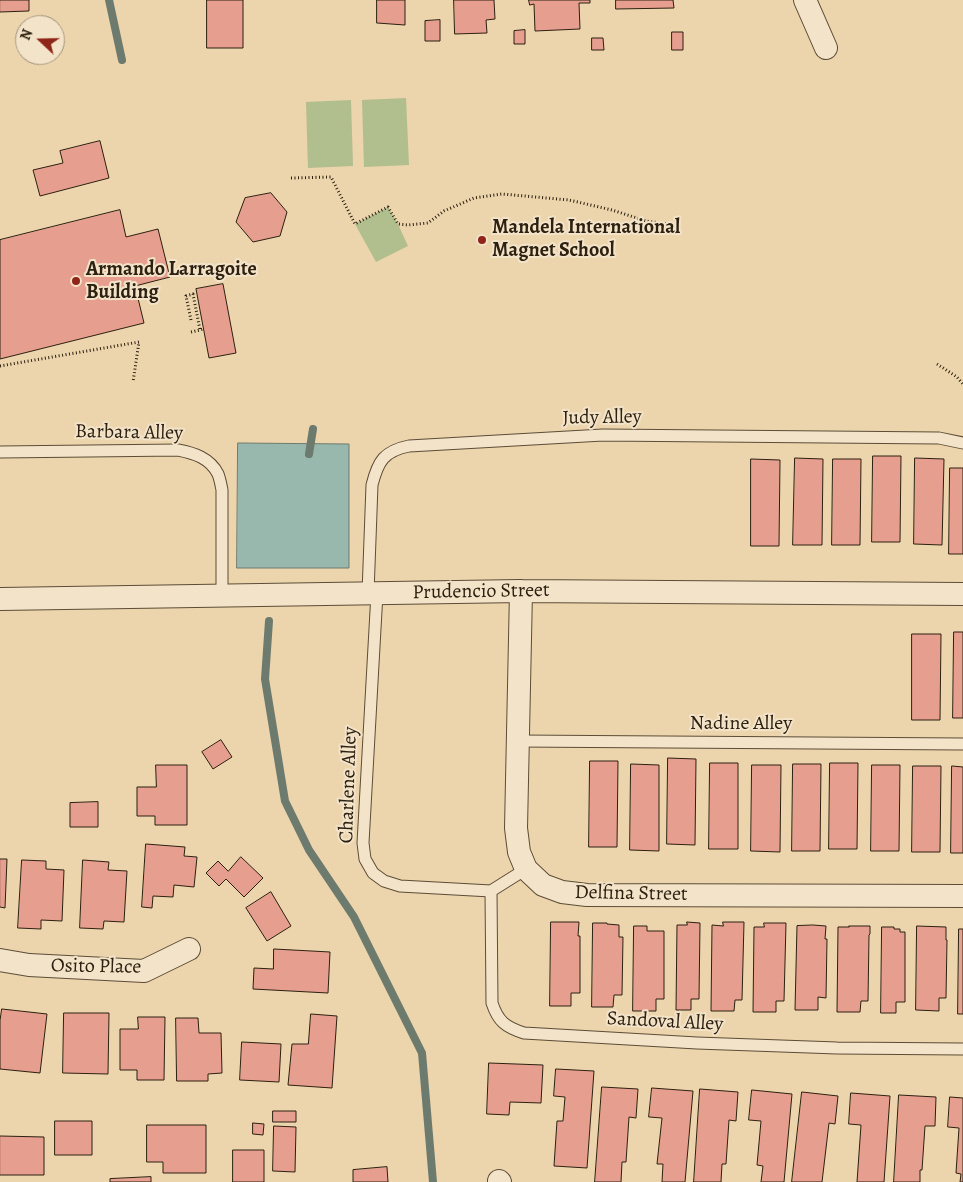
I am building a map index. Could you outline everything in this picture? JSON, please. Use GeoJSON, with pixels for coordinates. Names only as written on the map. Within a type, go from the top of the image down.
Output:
{"type":"FeatureCollection","features":[{"type":"Feature","properties":{"kind":"street"},"geometry":{"type":"LineString","coordinates":[[805,0],[826,48]]}},
{"type":"Feature","properties":{"kind":"street","name":"Prudencio Street"},"geometry":{"type":"LineString","coordinates":[[0,599],[521,591],[963,594]]}},
{"type":"Feature","properties":{"kind":"street","name":"Delfina Street"},"geometry":{"type":"LineString","coordinates":[[521,591],[516,828],[519,852],[526,869],[543,885],[562,892],[587,895],[963,896]]}},
{"type":"Feature","properties":{"kind":"street","name":"Osito Place"},"geometry":{"type":"LineString","coordinates":[[0,960],[29,965],[144,971],[189,949]]}},
{"type":"Feature","properties":{"kind":"lane","name":"Judy Alley"},"geometry":{"type":"LineString","coordinates":[[373,593],[372,485],[380,462],[397,448],[603,435],[939,438],[963,443]]}},
{"type":"Feature","properties":{"kind":"lane","name":"Barbara Alley"},"geometry":{"type":"LineString","coordinates":[[0,452],[178,450],[200,456],[209,462],[218,474],[222,490],[222,595]]}},
{"type":"Feature","properties":{"kind":"lane","name":"Charlene Alley"},"geometry":{"type":"LineString","coordinates":[[373,593],[363,843],[366,859],[373,873],[384,881],[400,886],[491,891]]}},
{"type":"Feature","properties":{"kind":"lane","name":"Nadine Alley"},"geometry":{"type":"LineString","coordinates":[[518,741],[963,744]]}},
{"type":"Feature","properties":{"kind":"lane"},"geometry":{"type":"LineString","coordinates":[[491,891],[526,869]]}},
{"type":"Feature","properties":{"kind":"lane","name":"Sandoval Alley"},"geometry":{"type":"LineString","coordinates":[[491,891],[492,1003],[496,1014],[502,1022],[513,1030],[524,1033],[697,1043],[837,1048],[963,1049]]}},
{"type":"Feature","properties":{"kind":"path"},"geometry":{"type":"LineString","coordinates":[[291,178],[331,178],[355,224],[388,208],[398,224],[428,223],[444,212],[474,198],[502,194],[569,200],[612,210],[646,221],[667,224]]}},
{"type":"Feature","properties":{"kind":"path"},"geometry":{"type":"LineString","coordinates":[[190,332],[202,330],[193,294],[186,296],[191,320]]}},
{"type":"Feature","properties":{"kind":"path"},"geometry":{"type":"LineString","coordinates":[[0,366],[139,342],[133,382]]}},
{"type":"Feature","properties":{"kind":"path"},"geometry":{"type":"LineString","coordinates":[[937,364],[957,377],[963,384]]}},
{"type":"Feature","properties":{"kind":"green space"},"geometry":{"type":"Polygon","coordinates":[[[406,98],[409,165],[364,167],[362,100],[406,98]]]}},
{"type":"Feature","properties":{"kind":"green space"},"geometry":{"type":"Polygon","coordinates":[[[351,100],[353,166],[308,168],[306,102],[351,100]]]}},
{"type":"Feature","properties":{"kind":"green space"},"geometry":{"type":"Polygon","coordinates":[[[388,207],[408,246],[376,262],[355,224],[388,207]]]}},
{"type":"Feature","properties":{"kind":"water"},"geometry":{"type":"Polygon","coordinates":[[[238,443],[349,444],[349,568],[237,568],[238,443]]]}},
{"type":"Feature","properties":{"kind":"building"},"geometry":{"type":"Polygon","coordinates":[[[0,0],[29,0],[29,11],[0,12],[0,0]]]}},
{"type":"Feature","properties":{"kind":"building"},"geometry":{"type":"Polygon","coordinates":[[[207,0],[243,0],[243,48],[207,48],[207,0]]]}},
{"type":"Feature","properties":{"kind":"building"},"geometry":{"type":"Polygon","coordinates":[[[377,0],[405,0],[405,25],[377,23],[377,0]]]}},
{"type":"Feature","properties":{"kind":"building"},"geometry":{"type":"Polygon","coordinates":[[[454,0],[494,0],[495,19],[486,20],[487,33],[455,34],[454,0]]]}},
{"type":"Feature","properties":{"kind":"building"},"geometry":{"type":"Polygon","coordinates":[[[529,0],[590,0],[590,3],[579,3],[580,29],[535,31],[534,4],[530,5],[529,0]]]}},
{"type":"Feature","properties":{"kind":"building"},"geometry":{"type":"Polygon","coordinates":[[[616,0],[673,0],[674,8],[616,9],[616,0]]]}},
{"type":"Feature","properties":{"kind":"building"},"geometry":{"type":"Polygon","coordinates":[[[440,20],[440,41],[425,41],[425,21],[440,20]]]}},
{"type":"Feature","properties":{"kind":"building"},"geometry":{"type":"Polygon","coordinates":[[[525,30],[525,44],[514,44],[514,31],[525,30]]]}},
{"type":"Feature","properties":{"kind":"building"},"geometry":{"type":"Polygon","coordinates":[[[672,32],[683,32],[683,50],[672,50],[672,32]]]}},
{"type":"Feature","properties":{"kind":"building"},"geometry":{"type":"Polygon","coordinates":[[[592,38],[603,38],[604,50],[592,50],[592,38]]]}},
{"type":"Feature","properties":{"kind":"building"},"geometry":{"type":"Polygon","coordinates":[[[100,141],[109,178],[40,196],[33,170],[63,163],[60,151],[100,141]]]}},
{"type":"Feature","properties":{"kind":"building"},"geometry":{"type":"Polygon","coordinates":[[[271,193],[287,212],[280,236],[253,242],[236,222],[245,198],[271,193]]]}},
{"type":"Feature","properties":{"kind":"building","name":"Armando Larragoite Building"},"geometry":{"type":"Polygon","coordinates":[[[120,210],[126,237],[158,229],[170,277],[135,286],[144,323],[0,359],[0,240],[120,210]]]}},
{"type":"Feature","properties":{"kind":"building"},"geometry":{"type":"Polygon","coordinates":[[[223,284],[236,353],[209,358],[196,289],[223,284]]]}},
{"type":"Feature","properties":{"kind":"building"},"geometry":{"type":"Polygon","coordinates":[[[873,456],[901,456],[900,542],[872,542],[873,456]]]}},
{"type":"Feature","properties":{"kind":"building"},"geometry":{"type":"Polygon","coordinates":[[[795,458],[823,459],[822,545],[793,545],[795,458]]]}},
{"type":"Feature","properties":{"kind":"building"},"geometry":{"type":"Polygon","coordinates":[[[915,458],[944,459],[942,545],[914,544],[915,458]]]}},
{"type":"Feature","properties":{"kind":"building"},"geometry":{"type":"Polygon","coordinates":[[[751,459],[780,460],[779,546],[751,546],[751,459]]]}},
{"type":"Feature","properties":{"kind":"building"},"geometry":{"type":"Polygon","coordinates":[[[833,459],[861,459],[860,545],[832,545],[833,459]]]}},
{"type":"Feature","properties":{"kind":"building"},"geometry":{"type":"Polygon","coordinates":[[[950,468],[963,468],[963,554],[949,554],[950,468]]]}},
{"type":"Feature","properties":{"kind":"building"},"geometry":{"type":"Polygon","coordinates":[[[954,632],[963,632],[963,718],[953,718],[954,632]]]}},
{"type":"Feature","properties":{"kind":"building"},"geometry":{"type":"Polygon","coordinates":[[[912,634],[941,634],[940,720],[912,720],[912,634]]]}},
{"type":"Feature","properties":{"kind":"building"},"geometry":{"type":"Polygon","coordinates":[[[221,740],[232,757],[213,769],[202,752],[221,740]]]}},
{"type":"Feature","properties":{"kind":"building"},"geometry":{"type":"Polygon","coordinates":[[[668,758],[696,759],[695,845],[667,844],[668,758]]]}},
{"type":"Feature","properties":{"kind":"building"},"geometry":{"type":"Polygon","coordinates":[[[590,761],[618,761],[617,847],[589,847],[590,761]]]}},
{"type":"Feature","properties":{"kind":"building"},"geometry":{"type":"Polygon","coordinates":[[[710,763],[738,763],[738,849],[709,849],[710,763]]]}},
{"type":"Feature","properties":{"kind":"building"},"geometry":{"type":"Polygon","coordinates":[[[830,763],[858,763],[857,849],[829,849],[830,763]]]}},
{"type":"Feature","properties":{"kind":"building"},"geometry":{"type":"Polygon","coordinates":[[[631,764],[659,765],[659,851],[630,850],[631,764]]]}},
{"type":"Feature","properties":{"kind":"building"},"geometry":{"type":"Polygon","coordinates":[[[793,764],[821,764],[820,851],[792,851],[793,764]]]}},
{"type":"Feature","properties":{"kind":"building"},"geometry":{"type":"Polygon","coordinates":[[[156,765],[187,765],[187,825],[155,825],[155,816],[137,816],[137,787],[156,787],[156,765]]]}},
{"type":"Feature","properties":{"kind":"building"},"geometry":{"type":"Polygon","coordinates":[[[752,765],[781,765],[780,852],[751,851],[752,765]]]}},
{"type":"Feature","properties":{"kind":"building"},"geometry":{"type":"Polygon","coordinates":[[[872,765],[900,765],[899,851],[871,851],[872,765]]]}},
{"type":"Feature","properties":{"kind":"building"},"geometry":{"type":"Polygon","coordinates":[[[913,766],[941,766],[940,852],[912,852],[913,766]]]}},
{"type":"Feature","properties":{"kind":"building"},"geometry":{"type":"Polygon","coordinates":[[[952,766],[963,767],[963,853],[951,853],[952,766]]]}},
{"type":"Feature","properties":{"kind":"building"},"geometry":{"type":"Polygon","coordinates":[[[98,802],[98,827],[70,827],[70,803],[98,802]]]}},
{"type":"Feature","properties":{"kind":"building"},"geometry":{"type":"Polygon","coordinates":[[[146,844],[185,847],[184,856],[197,857],[194,887],[174,885],[173,897],[153,896],[152,908],[142,907],[146,844]]]}},
{"type":"Feature","properties":{"kind":"building"},"geometry":{"type":"Polygon","coordinates":[[[241,857],[263,878],[244,897],[226,879],[219,886],[206,873],[218,861],[228,871],[241,857]]]}},
{"type":"Feature","properties":{"kind":"building"},"geometry":{"type":"Polygon","coordinates":[[[0,859],[7,859],[5,908],[0,907],[0,859]]]}},
{"type":"Feature","properties":{"kind":"building"},"geometry":{"type":"Polygon","coordinates":[[[22,860],[46,861],[46,869],[64,870],[62,921],[41,920],[41,929],[18,928],[22,860]]]}},
{"type":"Feature","properties":{"kind":"building"},"geometry":{"type":"Polygon","coordinates":[[[83,860],[109,862],[108,870],[127,871],[124,922],[104,921],[103,929],[80,928],[83,860]]]}},
{"type":"Feature","properties":{"kind":"building"},"geometry":{"type":"Polygon","coordinates":[[[271,892],[291,926],[267,941],[246,908],[271,892]]]}},
{"type":"Feature","properties":{"kind":"building"},"geometry":{"type":"Polygon","coordinates":[[[551,922],[579,922],[580,993],[571,993],[571,1006],[550,1006],[551,922]]]}},
{"type":"Feature","properties":{"kind":"building"},"geometry":{"type":"Polygon","coordinates":[[[687,922],[700,923],[699,999],[691,999],[691,1010],[676,1010],[677,925],[687,925],[687,922]]]}},
{"type":"Feature","properties":{"kind":"building"},"geometry":{"type":"Polygon","coordinates":[[[723,922],[744,922],[742,1000],[735,1000],[734,1011],[711,1011],[712,925],[723,926],[723,922]]]}},
{"type":"Feature","properties":{"kind":"building"},"geometry":{"type":"Polygon","coordinates":[[[593,923],[619,925],[619,937],[623,937],[622,995],[614,995],[613,1007],[592,1007],[593,923]]]}},
{"type":"Feature","properties":{"kind":"building"},"geometry":{"type":"Polygon","coordinates":[[[764,923],[786,923],[784,1001],[776,1001],[776,1012],[753,1012],[754,927],[764,927],[764,923]]]}},
{"type":"Feature","properties":{"kind":"building"},"geometry":{"type":"Polygon","coordinates":[[[634,926],[647,926],[647,931],[664,931],[664,999],[656,999],[656,1011],[633,1011],[634,926]]]}},
{"type":"Feature","properties":{"kind":"building"},"geometry":{"type":"Polygon","coordinates":[[[797,926],[826,926],[826,998],[818,997],[818,1010],[795,1010],[797,926]]]}},
{"type":"Feature","properties":{"kind":"building"},"geometry":{"type":"Polygon","coordinates":[[[870,926],[868,1001],[861,1001],[860,1012],[837,1012],[838,927],[870,926]]]}},
{"type":"Feature","properties":{"kind":"building"},"geometry":{"type":"Polygon","coordinates":[[[917,926],[946,927],[946,998],[939,998],[939,1011],[916,1010],[917,926]]]}},
{"type":"Feature","properties":{"kind":"building"},"geometry":{"type":"Polygon","coordinates":[[[882,927],[894,927],[894,929],[900,929],[900,932],[905,932],[905,1002],[896,1002],[896,1013],[881,1013],[882,927]]]}},
{"type":"Feature","properties":{"kind":"building"},"geometry":{"type":"Polygon","coordinates":[[[959,929],[963,929],[963,1014],[958,1014],[959,929]]]}},
{"type":"Feature","properties":{"kind":"building"},"geometry":{"type":"Polygon","coordinates":[[[274,949],[330,952],[328,993],[253,989],[254,968],[273,969],[274,949]]]}},
{"type":"Feature","properties":{"kind":"building"},"geometry":{"type":"Polygon","coordinates":[[[2,1009],[47,1014],[40,1073],[0,1069],[0,1021],[2,1009]]]}},
{"type":"Feature","properties":{"kind":"building"},"geometry":{"type":"Polygon","coordinates":[[[64,1013],[109,1013],[108,1074],[63,1073],[64,1013]]]}},
{"type":"Feature","properties":{"kind":"building"},"geometry":{"type":"Polygon","coordinates":[[[311,1014],[337,1016],[332,1088],[288,1085],[292,1044],[308,1044],[311,1014]]]}},
{"type":"Feature","properties":{"kind":"building"},"geometry":{"type":"Polygon","coordinates":[[[138,1017],[165,1017],[164,1080],[137,1080],[137,1070],[120,1070],[120,1029],[138,1029],[138,1017]]]}},
{"type":"Feature","properties":{"kind":"building"},"geometry":{"type":"Polygon","coordinates":[[[176,1018],[198,1018],[199,1033],[221,1033],[222,1073],[208,1074],[208,1081],[177,1081],[176,1018]]]}},
{"type":"Feature","properties":{"kind":"building"},"geometry":{"type":"Polygon","coordinates":[[[242,1042],[281,1044],[279,1082],[240,1080],[242,1042]]]}},
{"type":"Feature","properties":{"kind":"building"},"geometry":{"type":"Polygon","coordinates":[[[489,1063],[543,1065],[541,1103],[510,1102],[509,1115],[487,1114],[489,1063]]]}},
{"type":"Feature","properties":{"kind":"building"},"geometry":{"type":"Polygon","coordinates":[[[556,1069],[594,1071],[587,1168],[554,1166],[557,1121],[563,1121],[565,1097],[554,1096],[556,1069]]]}},
{"type":"Feature","properties":{"kind":"building"},"geometry":{"type":"Polygon","coordinates":[[[602,1087],[638,1089],[636,1118],[629,1117],[626,1162],[622,1162],[621,1182],[595,1182],[602,1087]]]}},
{"type":"Feature","properties":{"kind":"building"},"geometry":{"type":"Polygon","coordinates":[[[652,1088],[693,1091],[685,1182],[662,1182],[663,1164],[657,1164],[662,1118],[649,1117],[652,1088]]]}},
{"type":"Feature","properties":{"kind":"building"},"geometry":{"type":"Polygon","coordinates":[[[700,1089],[738,1092],[736,1121],[729,1120],[726,1164],[722,1164],[721,1182],[694,1182],[700,1089]]]}},
{"type":"Feature","properties":{"kind":"building"},"geometry":{"type":"Polygon","coordinates":[[[752,1090],[792,1094],[784,1182],[761,1182],[763,1166],[757,1165],[761,1121],[749,1120],[752,1090]]]}},
{"type":"Feature","properties":{"kind":"building"},"geometry":{"type":"Polygon","coordinates":[[[802,1092],[838,1096],[835,1124],[829,1123],[822,1182],[792,1182],[802,1092]]]}},
{"type":"Feature","properties":{"kind":"building"},"geometry":{"type":"Polygon","coordinates":[[[851,1093],[890,1096],[884,1182],[857,1182],[861,1125],[849,1124],[851,1093]]]}},
{"type":"Feature","properties":{"kind":"building"},"geometry":{"type":"Polygon","coordinates":[[[899,1095],[936,1097],[935,1126],[925,1126],[920,1182],[894,1182],[899,1095]]]}},
{"type":"Feature","properties":{"kind":"building"},"geometry":{"type":"Polygon","coordinates":[[[950,1097],[963,1098],[963,1182],[960,1182],[961,1174],[956,1173],[959,1128],[948,1127],[950,1097]]]}},
{"type":"Feature","properties":{"kind":"building"},"geometry":{"type":"Polygon","coordinates":[[[273,1111],[296,1111],[296,1122],[273,1122],[273,1111]]]}},
{"type":"Feature","properties":{"kind":"building"},"geometry":{"type":"Polygon","coordinates":[[[55,1121],[92,1121],[92,1155],[55,1155],[55,1121]]]}},
{"type":"Feature","properties":{"kind":"building"},"geometry":{"type":"Polygon","coordinates":[[[253,1123],[264,1124],[263,1135],[253,1134],[253,1123]]]}},
{"type":"Feature","properties":{"kind":"building"},"geometry":{"type":"Polygon","coordinates":[[[147,1125],[206,1125],[206,1173],[163,1173],[163,1162],[147,1162],[147,1125]]]}},
{"type":"Feature","properties":{"kind":"building"},"geometry":{"type":"Polygon","coordinates":[[[274,1126],[296,1127],[295,1172],[273,1171],[274,1126]]]}},
{"type":"Feature","properties":{"kind":"building"},"geometry":{"type":"Polygon","coordinates":[[[0,1136],[44,1137],[44,1175],[0,1175],[0,1136]]]}},
{"type":"Feature","properties":{"kind":"building"},"geometry":{"type":"Polygon","coordinates":[[[233,1150],[264,1150],[264,1182],[233,1182],[233,1150]]]}},
{"type":"Feature","properties":{"kind":"building"},"geometry":{"type":"Polygon","coordinates":[[[387,1167],[388,1182],[353,1182],[353,1170],[387,1167]]]}},
{"type":"Feature","properties":{"kind":"building"},"geometry":{"type":"Polygon","coordinates":[[[151,1177],[151,1182],[110,1182],[110,1179],[151,1177]]]}},
{"type":"Feature","properties":{"kind":"waterway"},"geometry":{"type":"LineString","coordinates":[[109,0],[122,60]]}},
{"type":"Feature","properties":{"kind":"waterway"},"geometry":{"type":"LineString","coordinates":[[309,454],[313,429]]}},
{"type":"Feature","properties":{"kind":"waterway"},"geometry":{"type":"LineString","coordinates":[[269,621],[265,679],[285,801],[309,850],[354,917],[422,1053],[433,1182]]}},
{"type":"Feature","properties":{"kind":"place","name":"Mandela International Magnet School"},"geometry":{"type":"Point","coordinates":[482,240]}},
{"type":"Feature","properties":{"kind":"place","name":"Armando Larragoite Building"},"geometry":{"type":"Point","coordinates":[76,281]}}]}
